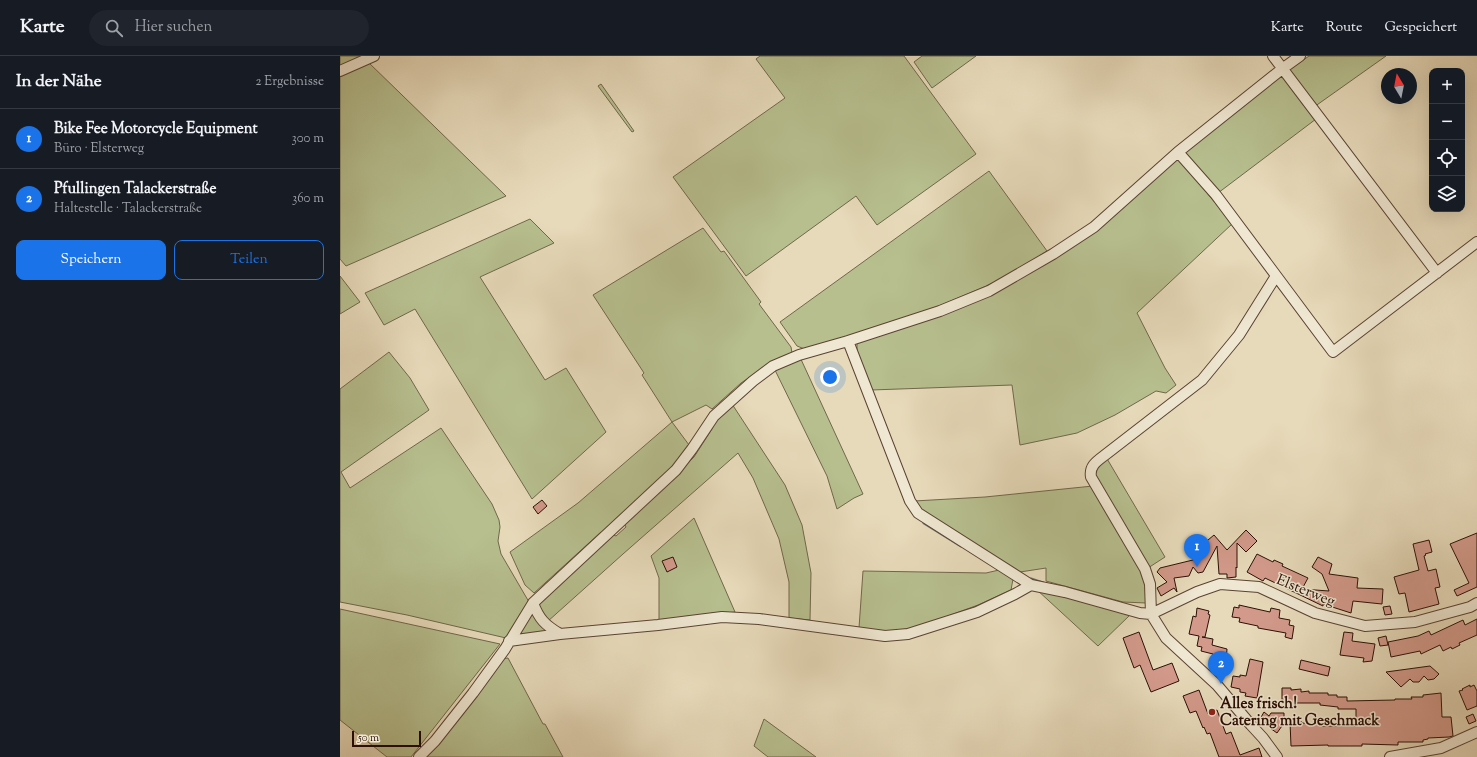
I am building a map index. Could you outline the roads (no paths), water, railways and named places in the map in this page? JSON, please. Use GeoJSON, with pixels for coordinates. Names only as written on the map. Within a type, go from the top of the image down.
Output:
{"type":"FeatureCollection","features":[{"type":"Feature","properties":{"kind":"street"},"geometry":{"type":"LineString","coordinates":[[340,71],[374,56]]}},
{"type":"Feature","properties":{"kind":"street"},"geometry":{"type":"LineString","coordinates":[[1272,56],[1437,273]]}},
{"type":"Feature","properties":{"kind":"street"},"geometry":{"type":"LineString","coordinates":[[419,757],[435,741],[473,693],[505,649],[533,603],[676,470],[714,416],[753,381],[773,366],[799,355],[848,341],[940,311],[989,291],[1053,254],[1094,227],[1178,152],[1300,56]]}},
{"type":"Feature","properties":{"kind":"street"},"geometry":{"type":"LineString","coordinates":[[1178,152],[1216,195],[1333,352],[1477,242]]}},
{"type":"Feature","properties":{"kind":"street"},"geometry":{"type":"LineString","coordinates":[[1276,276],[1239,335],[1202,380],[1104,455],[1092,465],[1090,472],[1091,477],[1145,569],[1150,584],[1151,614],[1166,638],[1217,685],[1264,738],[1277,757]]}},
{"type":"Feature","properties":{"kind":"street"},"geometry":{"type":"LineString","coordinates":[[848,341],[910,501],[918,513],[1031,585],[1065,592],[1140,613],[1151,614]]}},
{"type":"Feature","properties":{"kind":"street","name":"Elsterweg"},"geometry":{"type":"LineString","coordinates":[[1151,614],[1197,592],[1220,584],[1259,587],[1315,613],[1365,626],[1415,622],[1470,607],[1477,603]]}},
{"type":"Feature","properties":{"kind":"street"},"geometry":{"type":"LineString","coordinates":[[509,641],[560,634],[658,625],[722,617],[759,619],[885,636],[908,634],[977,612],[1031,585]]}},
{"type":"Feature","properties":{"kind":"street"},"geometry":{"type":"LineString","coordinates":[[533,603],[538,616],[548,627],[560,634]]}},
{"type":"Feature","properties":{"kind":"street"},"geometry":{"type":"LineString","coordinates":[[1390,757],[1442,748],[1477,732]]}},
{"type":"Feature","properties":{"kind":"waterway"},"geometry":{"type":"LineString","coordinates":[[924,523],[961,546]]}},
{"type":"Feature","properties":{"kind":"waterway"},"geometry":{"type":"LineString","coordinates":[[1031,579],[1043,583]]}},
{"type":"Feature","properties":{"kind":"place","name":"Bike Fee Motorcycle Equipment"},"geometry":{"type":"Point","coordinates":[1197,567]}},
{"type":"Feature","properties":{"kind":"place","name":"Pfullingen Talackerstraße"},"geometry":{"type":"Point","coordinates":[1221,684]}},
{"type":"Feature","properties":{"kind":"place","name":"Alles frisch! Catering mit Geschmack"},"geometry":{"type":"Point","coordinates":[1212,712]}}]}
